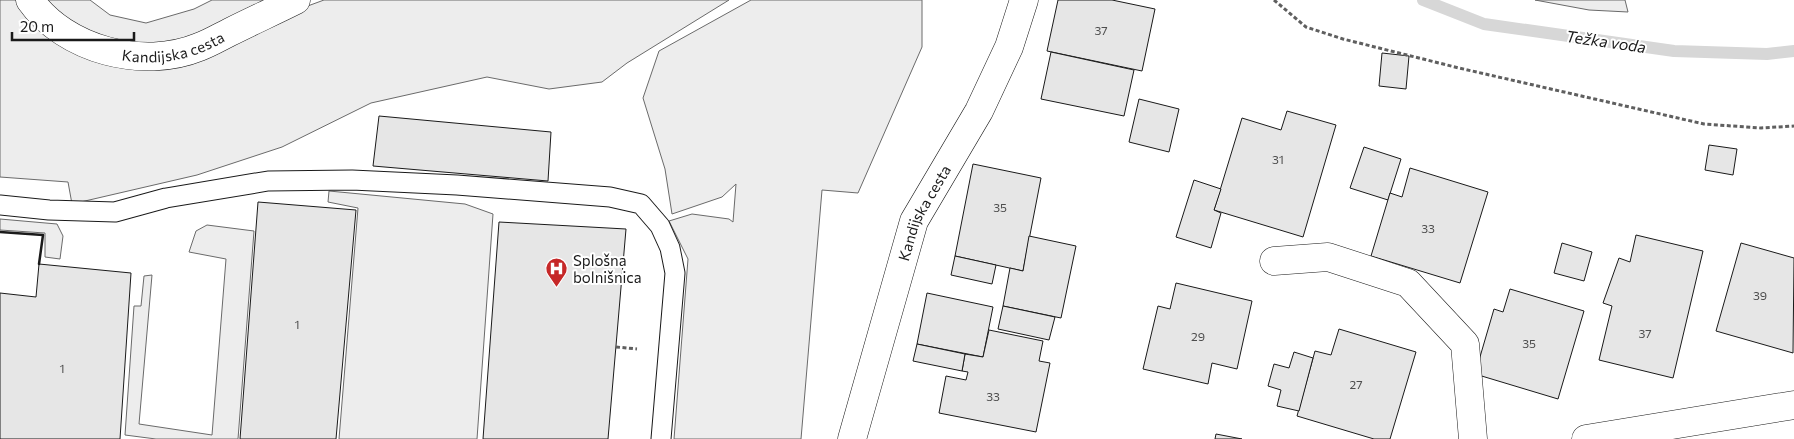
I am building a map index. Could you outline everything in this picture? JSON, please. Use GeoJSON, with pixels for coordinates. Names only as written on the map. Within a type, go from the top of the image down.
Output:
{"type":"FeatureCollection","features":[{"type":"Feature","properties":{"kind":"street","name":"Kandijska cesta"},"geometry":{"type":"LineString","coordinates":[[30,0],[36,8],[68,35],[96,48],[129,55],[159,57],[199,48],[296,0]]}},
{"type":"Feature","properties":{"kind":"street","name":"Kandijska cesta"},"geometry":{"type":"LineString","coordinates":[[852,439],[914,221],[979,111],[1009,48],[1024,0]]}},
{"type":"Feature","properties":{"kind":"street"},"geometry":{"type":"LineString","coordinates":[[1274,261],[1328,257],[1408,283],[1465,344],[1473,439]]}},
{"type":"Feature","properties":{"kind":"street"},"geometry":{"type":"LineString","coordinates":[[1586,439],[1794,405]]}},
{"type":"Feature","properties":{"kind":"lane"},"geometry":{"type":"LineString","coordinates":[[0,205],[115,212],[166,198],[268,181],[352,180],[457,185],[610,197],[641,204],[660,226],[670,248],[675,272],[661,439]]}},
{"type":"Feature","properties":{"kind":"path"},"geometry":{"type":"LineString","coordinates":[[1274,0],[1306,27],[1343,39],[1450,66],[1704,124],[1761,128],[1794,126]]}},
{"type":"Feature","properties":{"kind":"shaded area"},"geometry":{"type":"Polygon","coordinates":[[[0,0],[17,0],[142,67],[324,0],[729,0],[627,63],[602,82],[549,89],[487,77],[371,103],[282,147],[197,175],[72,204],[68,182],[0,177],[0,0]]]}},
{"type":"Feature","properties":{"kind":"shaded area"},"geometry":{"type":"Polygon","coordinates":[[[46,0],[90,0],[110,15],[146,23],[194,9],[212,0],[275,0],[183,43],[132,47],[95,37],[54,11],[46,0]]]}},
{"type":"Feature","properties":{"kind":"shaded area"},"geometry":{"type":"Polygon","coordinates":[[[751,0],[922,0],[922,47],[858,193],[822,190],[801,439],[674,439],[688,259],[669,221],[692,214],[729,219],[733,222],[736,184],[722,197],[672,214],[665,169],[643,98],[659,51],[751,0]]]}},
{"type":"Feature","properties":{"kind":"shaded area"},"geometry":{"type":"Polygon","coordinates":[[[1535,0],[1625,0],[1628,12],[1589,10],[1535,0]]]}},
{"type":"Feature","properties":{"kind":"shaded area"},"geometry":{"type":"Polygon","coordinates":[[[329,191],[465,204],[493,214],[477,439],[339,439],[358,208],[328,202],[329,191]]]}},
{"type":"Feature","properties":{"kind":"shaded area"},"geometry":{"type":"Polygon","coordinates":[[[0,219],[57,224],[63,236],[60,259],[45,257],[45,233],[0,230],[0,219]]]}},
{"type":"Feature","properties":{"kind":"shaded area"},"geometry":{"type":"Polygon","coordinates":[[[207,225],[254,231],[238,439],[156,439],[125,435],[134,306],[141,306],[144,276],[152,275],[139,424],[212,435],[226,259],[189,252],[196,231],[207,225]]]}},
{"type":"Feature","properties":{"kind":"building"},"geometry":{"type":"Polygon","coordinates":[[[1058,0],[1112,0],[1155,9],[1142,71],[1047,51],[1058,0]]]}},
{"type":"Feature","properties":{"kind":"building"},"geometry":{"type":"Polygon","coordinates":[[[1051,52],[1134,70],[1124,116],[1041,99],[1051,52]]]}},
{"type":"Feature","properties":{"kind":"building"},"geometry":{"type":"Polygon","coordinates":[[[1382,53],[1409,56],[1406,89],[1379,86],[1382,53]]]}},
{"type":"Feature","properties":{"kind":"building"},"geometry":{"type":"Polygon","coordinates":[[[1139,99],[1179,109],[1169,152],[1129,142],[1139,99]]]}},
{"type":"Feature","properties":{"kind":"building"},"geometry":{"type":"Polygon","coordinates":[[[1287,111],[1336,125],[1303,237],[1214,210],[1242,118],[1281,130],[1287,111]]]}},
{"type":"Feature","properties":{"kind":"building"},"geometry":{"type":"Polygon","coordinates":[[[379,116],[551,132],[548,181],[373,166],[379,116]]]}},
{"type":"Feature","properties":{"kind":"building"},"geometry":{"type":"Polygon","coordinates":[[[1709,145],[1737,149],[1733,175],[1705,170],[1709,145]]]}},
{"type":"Feature","properties":{"kind":"building"},"geometry":{"type":"Polygon","coordinates":[[[1364,147],[1401,159],[1388,200],[1350,188],[1364,147]]]}},
{"type":"Feature","properties":{"kind":"building"},"geometry":{"type":"Polygon","coordinates":[[[973,164],[1041,178],[1023,271],[955,256],[973,164]]]}},
{"type":"Feature","properties":{"kind":"building"},"geometry":{"type":"Polygon","coordinates":[[[1410,168],[1488,192],[1460,283],[1371,256],[1390,193],[1402,197],[1410,168]]]}},
{"type":"Feature","properties":{"kind":"building"},"geometry":{"type":"Polygon","coordinates":[[[1194,180],[1221,189],[1214,210],[1221,213],[1211,248],[1176,237],[1194,180]]]}},
{"type":"Feature","properties":{"kind":"building"},"geometry":{"type":"Polygon","coordinates":[[[258,202],[356,210],[336,439],[240,439],[258,202]]]}},
{"type":"Feature","properties":{"kind":"building","name":"Splošna bolnišnica"},"geometry":{"type":"Polygon","coordinates":[[[499,222],[626,229],[608,439],[483,439],[499,222]]]}},
{"type":"Feature","properties":{"kind":"building"},"geometry":{"type":"Polygon","coordinates":[[[1636,235],[1703,251],[1673,378],[1599,360],[1612,306],[1603,303],[1619,258],[1630,262],[1636,235]]]}},
{"type":"Feature","properties":{"kind":"building"},"geometry":{"type":"Polygon","coordinates":[[[1029,236],[1076,246],[1061,318],[1003,306],[1010,268],[1023,271],[1029,236]]]}},
{"type":"Feature","properties":{"kind":"building"},"geometry":{"type":"Polygon","coordinates":[[[1562,243],[1592,252],[1584,281],[1554,273],[1562,243]]]}},
{"type":"Feature","properties":{"kind":"building"},"geometry":{"type":"Polygon","coordinates":[[[1741,243],[1794,258],[1793,353],[1716,331],[1741,243]]]}},
{"type":"Feature","properties":{"kind":"building"},"geometry":{"type":"Polygon","coordinates":[[[955,256],[996,265],[992,284],[951,275],[955,256]]]}},
{"type":"Feature","properties":{"kind":"building"},"geometry":{"type":"Polygon","coordinates":[[[39,264],[131,273],[120,439],[0,439],[0,293],[36,297],[39,264]]]}},
{"type":"Feature","properties":{"kind":"building"},"geometry":{"type":"Polygon","coordinates":[[[1176,283],[1252,301],[1237,369],[1212,363],[1208,384],[1143,369],[1158,306],[1170,309],[1176,283]]]}},
{"type":"Feature","properties":{"kind":"building"},"geometry":{"type":"Polygon","coordinates":[[[1510,289],[1584,311],[1558,399],[1475,374],[1494,309],[1503,312],[1510,289]]]}},
{"type":"Feature","properties":{"kind":"building"},"geometry":{"type":"Polygon","coordinates":[[[927,293],[993,307],[983,357],[917,344],[927,293]]]}},
{"type":"Feature","properties":{"kind":"building"},"geometry":{"type":"Polygon","coordinates":[[[1003,306],[1055,317],[1049,340],[998,329],[1003,306]]]}},
{"type":"Feature","properties":{"kind":"building"},"geometry":{"type":"Polygon","coordinates":[[[1339,329],[1416,352],[1390,439],[1374,439],[1297,416],[1315,351],[1331,355],[1339,329]]]}},
{"type":"Feature","properties":{"kind":"building"},"geometry":{"type":"Polygon","coordinates":[[[989,330],[1043,341],[1039,361],[1050,363],[1036,432],[939,413],[946,376],[966,380],[968,372],[962,371],[965,354],[983,357],[989,330]]]}},
{"type":"Feature","properties":{"kind":"building"},"geometry":{"type":"Polygon","coordinates":[[[917,344],[965,354],[962,371],[913,361],[917,344]]]}},
{"type":"Feature","properties":{"kind":"building"},"geometry":{"type":"Polygon","coordinates":[[[1294,352],[1313,358],[1299,411],[1277,406],[1281,390],[1268,386],[1274,364],[1289,368],[1294,352]]]}},
{"type":"Feature","properties":{"kind":"building"},"geometry":{"type":"Polygon","coordinates":[[[1216,434],[1242,439],[1215,439],[1216,434]]]}},
{"type":"Feature","properties":{"kind":"waterway","name":"Težka voda"},"geometry":{"type":"LineString","coordinates":[[1423,0],[1484,24],[1674,51],[1767,54],[1794,51]]}},
{"type":"Feature","properties":{"kind":"wall"},"geometry":{"type":"LineString","coordinates":[[0,232],[43,235],[39,264]]}},
{"type":"Feature","properties":{"kind":"place","name":"Splošna bolnišnica"},"geometry":{"type":"Point","coordinates":[557,288]}}]}
